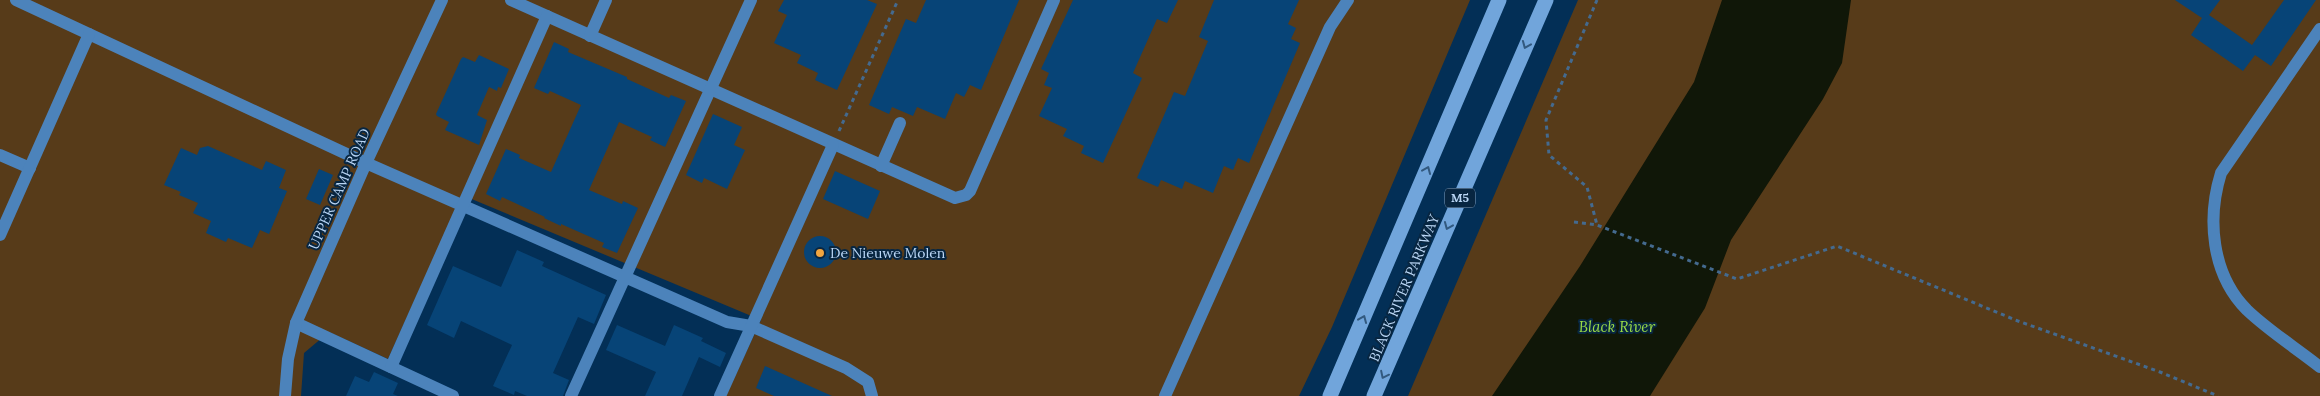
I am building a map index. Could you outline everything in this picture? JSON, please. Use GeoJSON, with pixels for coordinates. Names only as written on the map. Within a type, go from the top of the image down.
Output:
{"type":"FeatureCollection","features":[{"type":"Feature","properties":{"kind":"highway","name":"BLACK RIVER PARKWAY"},"geometry":{"type":"LineString","coordinates":[[1330,396],[1499,0]]}},
{"type":"Feature","properties":{"kind":"highway","name":"BLACK RIVER PARKWAY"},"geometry":{"type":"LineString","coordinates":[[1374,396],[1546,0]]}},
{"type":"Feature","properties":{"kind":"lane"},"geometry":{"type":"LineString","coordinates":[[16,0],[366,164],[727,322],[751,326],[846,368],[868,382],[872,396]]}},
{"type":"Feature","properties":{"kind":"lane","name":"UPPER CAMP ROAD"},"geometry":{"type":"LineString","coordinates":[[285,396],[288,359],[296,323],[366,164],[442,0]]}},
{"type":"Feature","properties":{"kind":"lane"},"geometry":{"type":"LineString","coordinates":[[511,0],[955,198],[966,195],[970,191],[1054,0]]}},
{"type":"Feature","properties":{"kind":"lane"},"geometry":{"type":"LineString","coordinates":[[590,36],[606,0]]}},
{"type":"Feature","properties":{"kind":"lane"},"geometry":{"type":"LineString","coordinates":[[571,396],[751,0]]}},
{"type":"Feature","properties":{"kind":"lane"},"geometry":{"type":"LineString","coordinates":[[1165,396],[1330,27],[1348,0]]}},
{"type":"Feature","properties":{"kind":"lane"},"geometry":{"type":"LineString","coordinates":[[391,368],[547,16]]}},
{"type":"Feature","properties":{"kind":"lane"},"geometry":{"type":"LineString","coordinates":[[2320,29],[2221,173],[2216,190],[2213,215],[2217,255],[2236,296],[2246,309],[2320,367]]}},
{"type":"Feature","properties":{"kind":"lane"},"geometry":{"type":"LineString","coordinates":[[0,235],[88,34]]}},
{"type":"Feature","properties":{"kind":"lane"},"geometry":{"type":"LineString","coordinates":[[881,166],[900,123]]}},
{"type":"Feature","properties":{"kind":"lane"},"geometry":{"type":"LineString","coordinates":[[720,396],[833,145]]}},
{"type":"Feature","properties":{"kind":"lane"},"geometry":{"type":"LineString","coordinates":[[0,155],[30,168]]}},
{"type":"Feature","properties":{"kind":"lane"},"geometry":{"type":"LineString","coordinates":[[296,323],[453,396]]}},
{"type":"Feature","properties":{"kind":"path"},"geometry":{"type":"LineString","coordinates":[[833,145],[898,0]]}},
{"type":"Feature","properties":{"kind":"path"},"geometry":{"type":"LineString","coordinates":[[1597,0],[1546,120],[1549,155],[1587,187],[1597,225]]}},
{"type":"Feature","properties":{"kind":"path"},"geometry":{"type":"LineString","coordinates":[[1574,222],[1597,225],[1737,279],[1836,246],[2018,321],[2160,372],[2218,396]]}},
{"type":"Feature","properties":{"kind":"shaded area"},"geometry":{"type":"Polygon","coordinates":[[[0,0],[1470,0],[1332,327],[1299,396],[726,396],[761,320],[462,195],[388,359],[329,332],[304,353],[301,396],[0,396],[0,0]]]}},
{"type":"Feature","properties":{"kind":"shaded area"},"geometry":{"type":"Polygon","coordinates":[[[1578,0],[2320,0],[2320,396],[1408,396],[1578,0]]]}},
{"type":"Feature","properties":{"kind":"water","name":"Black River"},"geometry":{"type":"Polygon","coordinates":[[[1722,0],[1851,0],[1842,63],[1823,99],[1731,240],[1705,308],[1650,396],[1492,396],[1580,266],[1694,82],[1722,0]]]}},
{"type":"Feature","properties":{"kind":"building"},"geometry":{"type":"Polygon","coordinates":[[[784,0],[867,0],[877,4],[837,90],[815,80],[818,73],[797,63],[801,55],[774,43],[787,15],[778,11],[784,0]]]}},
{"type":"Feature","properties":{"kind":"building"},"geometry":{"type":"Polygon","coordinates":[[[926,0],[1019,0],[981,90],[970,85],[964,97],[956,93],[945,119],[917,107],[913,116],[892,107],[889,114],[869,105],[906,19],[916,23],[926,0]]]}},
{"type":"Feature","properties":{"kind":"building"},"geometry":{"type":"Polygon","coordinates":[[[1073,0],[1178,0],[1167,23],[1157,19],[1133,73],[1142,78],[1103,163],[1081,153],[1084,146],[1063,136],[1067,129],[1039,116],[1052,88],[1044,85],[1049,73],[1041,69],[1073,0]]]}},
{"type":"Feature","properties":{"kind":"building"},"geometry":{"type":"Polygon","coordinates":[[[1214,0],[1299,0],[1288,24],[1296,28],[1291,39],[1300,43],[1249,163],[1238,158],[1233,170],[1224,166],[1213,193],[1185,181],[1182,189],[1161,180],[1158,187],[1137,178],[1174,92],[1185,96],[1208,41],[1199,37],[1214,0]]]}},
{"type":"Feature","properties":{"kind":"building"},"geometry":{"type":"Polygon","coordinates":[[[2175,0],[2220,0],[2209,15],[2252,45],[2284,0],[2316,0],[2271,66],[2255,55],[2243,71],[2191,35],[2202,18],[2175,0]]]}},
{"type":"Feature","properties":{"kind":"building"},"geometry":{"type":"Polygon","coordinates":[[[554,42],[569,49],[568,52],[627,77],[627,79],[669,98],[671,95],[686,101],[665,147],[650,140],[652,137],[619,122],[589,190],[622,204],[623,201],[638,208],[617,253],[602,247],[604,243],[561,224],[561,226],[502,197],[500,201],[486,194],[506,149],[520,155],[519,158],[551,172],[581,105],[550,91],[548,94],[534,88],[554,42]]]}},
{"type":"Feature","properties":{"kind":"building"},"geometry":{"type":"Polygon","coordinates":[[[479,55],[509,69],[501,88],[498,87],[497,91],[489,87],[477,115],[487,120],[479,145],[445,130],[449,122],[436,114],[461,59],[463,57],[475,62],[479,55]]]}},
{"type":"Feature","properties":{"kind":"building"},"geometry":{"type":"Polygon","coordinates":[[[713,114],[742,127],[734,145],[745,150],[727,189],[704,178],[702,183],[686,175],[713,114]]]}},
{"type":"Feature","properties":{"kind":"building"},"geometry":{"type":"Polygon","coordinates":[[[208,146],[262,170],[266,161],[286,170],[279,188],[287,191],[269,234],[260,230],[252,248],[228,238],[226,242],[206,233],[211,221],[193,213],[198,203],[179,195],[181,192],[164,185],[181,148],[197,155],[200,148],[208,146]]]}},
{"type":"Feature","properties":{"kind":"building"},"geometry":{"type":"Polygon","coordinates":[[[319,169],[333,175],[320,205],[306,199],[319,169]]]}},
{"type":"Feature","properties":{"kind":"building"},"geometry":{"type":"Polygon","coordinates":[[[835,171],[880,191],[868,219],[823,199],[835,171]]]}},
{"type":"Feature","properties":{"kind":"building","name":"De Nieuwe Molen"},"geometry":{"type":"Polygon","coordinates":[[[820,236],[826,237],[831,241],[835,246],[835,258],[831,263],[826,267],[820,268],[814,267],[809,263],[805,258],[804,252],[805,246],[809,241],[814,237],[820,236]]]}},
{"type":"Feature","properties":{"kind":"building"},"geometry":{"type":"Polygon","coordinates":[[[517,250],[544,262],[542,266],[606,295],[594,324],[578,317],[553,373],[569,380],[563,396],[527,396],[515,391],[514,395],[493,386],[512,345],[461,321],[454,338],[427,325],[453,266],[501,287],[517,250]]]}},
{"type":"Feature","properties":{"kind":"building"},"geometry":{"type":"Polygon","coordinates":[[[617,325],[665,346],[674,325],[703,338],[701,341],[726,353],[720,367],[699,357],[682,396],[645,396],[656,372],[606,350],[617,325]]]}},
{"type":"Feature","properties":{"kind":"building"},"geometry":{"type":"Polygon","coordinates":[[[765,366],[832,396],[774,396],[756,388],[765,366]]]}},
{"type":"Feature","properties":{"kind":"building"},"geometry":{"type":"Polygon","coordinates":[[[374,372],[398,383],[393,394],[398,396],[346,396],[355,376],[369,382],[374,372]]]}},
{"type":"Feature","properties":{"kind":"place","name":"De Nieuwe Molen"},"geometry":{"type":"Point","coordinates":[820,253]}}]}
